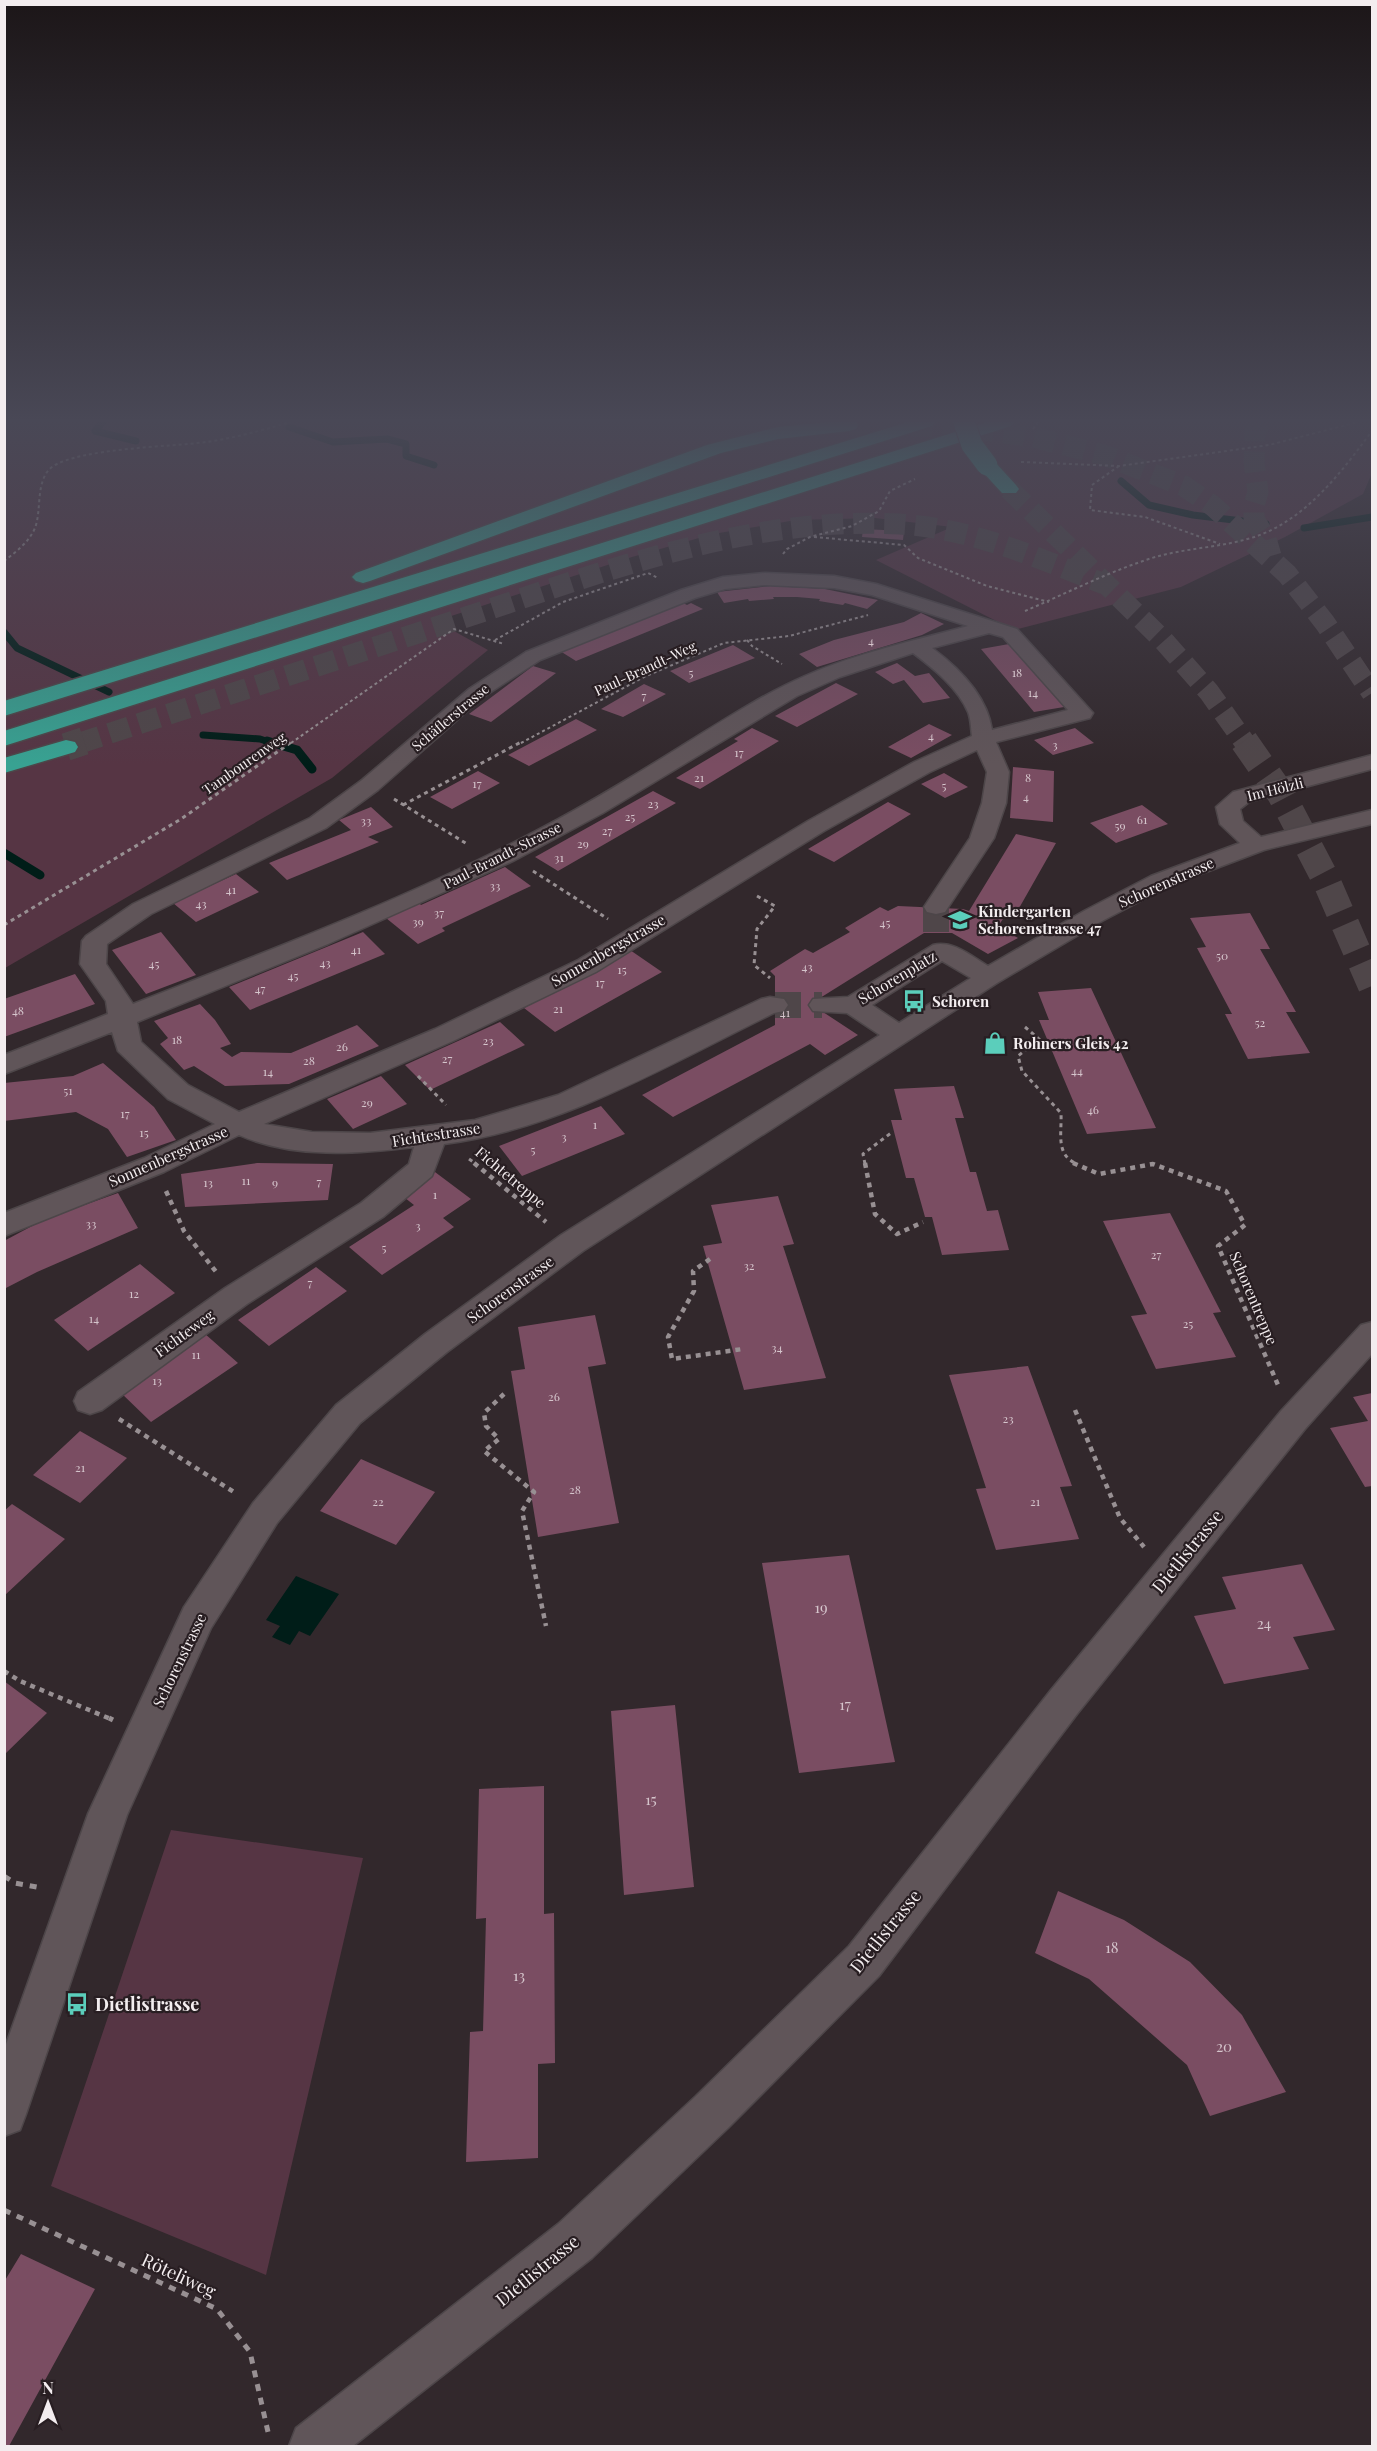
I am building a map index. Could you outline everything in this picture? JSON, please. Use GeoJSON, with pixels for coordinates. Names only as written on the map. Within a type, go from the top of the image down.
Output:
{"type":"FeatureCollection","features":[{"type":"Feature","properties":{"kind":"highway"},"geometry":{"type":"LineString","coordinates":[[4,709],[146,661],[478,536]]}},
{"type":"Feature","properties":{"kind":"highway"},"geometry":{"type":"LineString","coordinates":[[4,703],[553,536]]}},
{"type":"Feature","properties":{"kind":"highway"},"geometry":{"type":"LineString","coordinates":[[4,739],[645,536]]}},
{"type":"Feature","properties":{"kind":"highway"},"geometry":{"type":"LineString","coordinates":[[4,766],[66,747]]}},
{"type":"Feature","properties":{"kind":"street","name":"Schäflerstrasse"},"geometry":{"type":"LineString","coordinates":[[122,1017],[119,1000],[93,964],[96,941],[142,909],[318,823],[370,785],[476,693],[533,656],[688,594],[723,583],[765,579],[834,582],[876,590],[987,627]]}},
{"type":"Feature","properties":{"kind":"street","name":"Paul-Brandt-Strasse"},"geometry":{"type":"LineString","coordinates":[[4,1065],[302,947],[507,855],[646,778],[737,721],[811,681],[987,627]]}},
{"type":"Feature","properties":{"kind":"street","name":"Sonnenbergstrasse"},"geometry":{"type":"LineString","coordinates":[[4,1225],[154,1165],[238,1124],[444,1035],[587,966],[816,826],[922,767],[983,739],[1082,713],[1010,633],[987,627]]}},
{"type":"Feature","properties":{"kind":"street"},"geometry":{"type":"LineString","coordinates":[[917,647],[939,663],[962,686],[978,713],[983,739],[998,772],[994,803],[982,838],[938,930]]}},
{"type":"Feature","properties":{"kind":"street","name":"Im Hölzli"},"geometry":{"type":"LineString","coordinates":[[1256,845],[1232,824],[1228,807],[1241,797],[1372,762]]}},
{"type":"Feature","properties":{"kind":"street","name":"Schorenstrasse"},"geometry":{"type":"LineString","coordinates":[[4,2114],[108,1814],[197,1618],[265,1513],[348,1414],[436,1343],[572,1243],[682,1175],[887,1043],[897,1034],[914,1027],[988,977],[1093,916],[1160,881],[1256,845],[1372,817]]}},
{"type":"Feature","properties":{"kind":"street","name":"Schorenplatz"},"geometry":{"type":"LineString","coordinates":[[897,1034],[853,1005],[938,930],[988,977]]}},
{"type":"Feature","properties":{"kind":"street","name":"Fichtestrasse"},"geometry":{"type":"LineString","coordinates":[[122,1017],[128,1045],[178,1092],[238,1124],[264,1135],[312,1142],[370,1143],[476,1130],[568,1102],[773,1005]]}},
{"type":"Feature","properties":{"kind":"street"},"geometry":{"type":"LineString","coordinates":[[822,1005],[853,1005]]}},
{"type":"Feature","properties":{"kind":"street","name":"Fichteweg"},"geometry":{"type":"LineString","coordinates":[[90,1401],[236,1296],[372,1210],[422,1169],[432,1137]]}},
{"type":"Feature","properties":{"kind":"street","name":"Dietlistrasse"},"geometry":{"type":"LineString","coordinates":[[314,2446],[575,2241],[712,2112],[864,1960],[1071,1692],[1293,1420],[1372,1334]]}},
{"type":"Feature","properties":{"kind":"path"},"geometry":{"type":"LineString","coordinates":[[4,561],[24,546],[30,536]]}},
{"type":"Feature","properties":{"kind":"path"},"geometry":{"type":"LineString","coordinates":[[1200,536],[1221,544]]}},
{"type":"Feature","properties":{"kind":"path"},"geometry":{"type":"LineString","coordinates":[[987,627],[1153,558],[1257,536]]}},
{"type":"Feature","properties":{"kind":"path"},"geometry":{"type":"LineString","coordinates":[[765,579],[787,549],[810,537],[904,545],[918,558],[987,586],[1049,602]]}},
{"type":"Feature","properties":{"kind":"path"},"geometry":{"type":"LineString","coordinates":[[495,641],[563,602],[648,573],[688,594]]}},
{"type":"Feature","properties":{"kind":"path","name":"Paul-Brandt-Weg"},"geometry":{"type":"LineString","coordinates":[[403,805],[645,677],[724,643],[789,636],[914,603]]}},
{"type":"Feature","properties":{"kind":"path","name":"Tambourenweg"},"geometry":{"type":"LineString","coordinates":[[4,925],[181,819],[454,629],[495,641],[533,656]]}},
{"type":"Feature","properties":{"kind":"path"},"geometry":{"type":"LineString","coordinates":[[747,639],[752,646],[811,681]]}},
{"type":"Feature","properties":{"kind":"path"},"geometry":{"type":"LineString","coordinates":[[419,814],[470,846]]}},
{"type":"Feature","properties":{"kind":"path"},"geometry":{"type":"LineString","coordinates":[[554,884],[599,913]]}},
{"type":"Feature","properties":{"kind":"path"},"geometry":{"type":"LineString","coordinates":[[773,1005],[771,978],[754,965],[757,929],[775,906]]}},
{"type":"Feature","properties":{"kind":"path","name":"Schorentreppe"},"geometry":{"type":"LineString","coordinates":[[1024,1027],[1047,1046],[1028,1048],[1018,1056],[1022,1071],[1061,1113],[1062,1153],[1069,1161],[1099,1174],[1153,1164],[1226,1191],[1245,1225],[1218,1246],[1278,1385]]}},
{"type":"Feature","properties":{"kind":"path","name":"Fichtetreppe"},"geometry":{"type":"LineString","coordinates":[[476,1130],[487,1142],[464,1155],[572,1243]]}},
{"type":"Feature","properties":{"kind":"path"},"geometry":{"type":"LineString","coordinates":[[891,1133],[863,1154],[875,1214],[897,1234],[923,1222]]}},
{"type":"Feature","properties":{"kind":"path"},"geometry":{"type":"LineString","coordinates":[[166,1190],[184,1231],[236,1296]]}},
{"type":"Feature","properties":{"kind":"path"},"geometry":{"type":"LineString","coordinates":[[710,1259],[693,1271],[694,1291],[668,1338],[672,1359],[743,1348]]}},
{"type":"Feature","properties":{"kind":"path"},"geometry":{"type":"LineString","coordinates":[[504,1394],[484,1413],[486,1426],[499,1439],[484,1451],[534,1492],[522,1511],[546,1626]]}},
{"type":"Feature","properties":{"kind":"path"},"geometry":{"type":"LineString","coordinates":[[90,1401],[265,1513]]}},
{"type":"Feature","properties":{"kind":"path"},"geometry":{"type":"LineString","coordinates":[[1075,1410],[1120,1518],[1144,1548]]}},
{"type":"Feature","properties":{"kind":"path"},"geometry":{"type":"LineString","coordinates":[[4,1671],[20,1681],[114,1721]]}},
{"type":"Feature","properties":{"kind":"path"},"geometry":{"type":"LineString","coordinates":[[4,1876],[15,1883],[51,1890]]}},
{"type":"Feature","properties":{"kind":"path","name":"Röteliweg"},"geometry":{"type":"LineString","coordinates":[[4,2210],[217,2309],[250,2352],[268,2432]]}},
{"type":"Feature","properties":{"kind":"shaded area"},"geometry":{"type":"Polygon","coordinates":[[[5,536],[705,536],[632,557],[436,621],[488,650],[332,778],[5,968],[5,536]]]}},
{"type":"Feature","properties":{"kind":"shaded area"},"geometry":{"type":"Polygon","coordinates":[[[930,536],[1286,536],[1181,587],[1014,630],[876,560],[930,536]]]}},
{"type":"Feature","properties":{"kind":"shaded area"},"geometry":{"type":"Polygon","coordinates":[[[296,1576],[339,1594],[310,1636],[299,1631],[290,1645],[272,1637],[280,1626],[266,1620],[296,1576]]]}},
{"type":"Feature","properties":{"kind":"shaded area"},"geometry":{"type":"Polygon","coordinates":[[[171,1830],[363,1858],[266,2275],[51,2186],[171,1830]]]}},
{"type":"Feature","properties":{"kind":"building"},"geometry":{"type":"Polygon","coordinates":[[[862,536],[903,536],[903,540],[862,536]]]}},
{"type":"Feature","properties":{"kind":"building"},"geometry":{"type":"Polygon","coordinates":[[[770,586],[825,589],[878,600],[867,609],[845,603],[843,605],[819,601],[820,599],[797,597],[773,597],[774,599],[749,601],[748,599],[724,603],[717,592],[770,586]]]}},
{"type":"Feature","properties":{"kind":"building"},"geometry":{"type":"Polygon","coordinates":[[[683,603],[687,605],[691,603],[703,609],[576,661],[560,651],[683,603]]]}},
{"type":"Feature","properties":{"kind":"building"},"geometry":{"type":"Polygon","coordinates":[[[921,613],[944,624],[922,635],[817,667],[799,654],[834,640],[904,622],[921,613]]]}},
{"type":"Feature","properties":{"kind":"building"},"geometry":{"type":"Polygon","coordinates":[[[1009,644],[1064,707],[1034,712],[981,649],[1009,644]]]}},
{"type":"Feature","properties":{"kind":"building"},"geometry":{"type":"Polygon","coordinates":[[[733,645],[755,658],[689,683],[670,671],[733,645]]]}},
{"type":"Feature","properties":{"kind":"building"},"geometry":{"type":"Polygon","coordinates":[[[897,663],[915,676],[929,673],[950,698],[923,703],[904,680],[893,684],[875,672],[897,663]]]}},
{"type":"Feature","properties":{"kind":"building"},"geometry":{"type":"Polygon","coordinates":[[[533,666],[556,673],[491,722],[469,714],[533,666]]]}},
{"type":"Feature","properties":{"kind":"building"},"geometry":{"type":"Polygon","coordinates":[[[836,683],[858,694],[797,727],[775,716],[836,683]]]}},
{"type":"Feature","properties":{"kind":"building"},"geometry":{"type":"Polygon","coordinates":[[[644,684],[666,694],[623,717],[601,709],[644,684]]]}},
{"type":"Feature","properties":{"kind":"building"},"geometry":{"type":"Polygon","coordinates":[[[576,719],[597,730],[529,766],[508,755],[576,719]]]}},
{"type":"Feature","properties":{"kind":"building"},"geometry":{"type":"Polygon","coordinates":[[[929,724],[952,735],[911,758],[888,747],[929,724]]]}},
{"type":"Feature","properties":{"kind":"building"},"geometry":{"type":"Polygon","coordinates":[[[752,728],[779,741],[700,789],[676,778],[738,741],[734,739],[752,728]]]}},
{"type":"Feature","properties":{"kind":"building"},"geometry":{"type":"Polygon","coordinates":[[[1075,728],[1094,743],[1053,755],[1034,740],[1075,728]]]}},
{"type":"Feature","properties":{"kind":"building"},"geometry":{"type":"Polygon","coordinates":[[[1013,767],[1054,771],[1053,822],[1010,818],[1013,767]]]}},
{"type":"Feature","properties":{"kind":"building"},"geometry":{"type":"Polygon","coordinates":[[[478,771],[500,783],[452,809],[430,797],[478,771]]]}},
{"type":"Feature","properties":{"kind":"building"},"geometry":{"type":"Polygon","coordinates":[[[944,773],[968,787],[945,798],[921,784],[944,773]]]}},
{"type":"Feature","properties":{"kind":"building"},"geometry":{"type":"Polygon","coordinates":[[[653,791],[676,803],[558,871],[535,857],[653,791]]]}},
{"type":"Feature","properties":{"kind":"building"},"geometry":{"type":"Polygon","coordinates":[[[888,802],[911,814],[834,862],[808,849],[888,802]]]}},
{"type":"Feature","properties":{"kind":"building"},"geometry":{"type":"Polygon","coordinates":[[[1142,805],[1168,824],[1116,843],[1090,823],[1142,805]]]}},
{"type":"Feature","properties":{"kind":"building"},"geometry":{"type":"Polygon","coordinates":[[[371,807],[393,827],[368,837],[379,842],[287,880],[269,863],[351,830],[339,820],[371,807]]]}},
{"type":"Feature","properties":{"kind":"building"},"geometry":{"type":"Polygon","coordinates":[[[1016,834],[1056,843],[1018,910],[1011,908],[998,926],[1018,938],[988,954],[952,933],[924,933],[820,998],[823,1012],[858,1035],[825,1055],[810,1044],[673,1117],[642,1095],[775,1025],[775,976],[770,971],[805,949],[813,953],[850,932],[845,928],[880,907],[888,911],[898,906],[969,911],[1016,834]]]}},
{"type":"Feature","properties":{"kind":"building"},"geometry":{"type":"Polygon","coordinates":[[[505,867],[531,886],[442,928],[445,931],[418,944],[386,918],[419,903],[421,905],[505,867]]]}},
{"type":"Feature","properties":{"kind":"building"},"geometry":{"type":"Polygon","coordinates":[[[236,874],[259,892],[196,922],[173,903],[236,874]]]}},
{"type":"Feature","properties":{"kind":"building"},"geometry":{"type":"Polygon","coordinates":[[[1250,913],[1270,949],[1260,949],[1296,1012],[1286,1012],[1310,1053],[1248,1059],[1225,1014],[1232,1014],[1197,948],[1206,947],[1190,918],[1250,913]]]}},
{"type":"Feature","properties":{"kind":"building"},"geometry":{"type":"Polygon","coordinates":[[[161,932],[196,975],[146,994],[112,950],[161,932]]]}},
{"type":"Feature","properties":{"kind":"building"},"geometry":{"type":"Polygon","coordinates":[[[363,932],[385,954],[250,1010],[229,987],[363,932]]]}},
{"type":"Feature","properties":{"kind":"building"},"geometry":{"type":"Polygon","coordinates":[[[630,950],[662,972],[555,1032],[524,1008],[630,950]]]}},
{"type":"Feature","properties":{"kind":"building"},"geometry":{"type":"Polygon","coordinates":[[[75,974],[95,1004],[4,1037],[4,999],[75,974]]]}},
{"type":"Feature","properties":{"kind":"building"},"geometry":{"type":"Polygon","coordinates":[[[1091,988],[1156,1128],[1087,1134],[1039,1020],[1049,1020],[1038,992],[1091,988]]]}},
{"type":"Feature","properties":{"kind":"building"},"geometry":{"type":"Polygon","coordinates":[[[200,1004],[215,1020],[231,1044],[220,1048],[232,1057],[241,1052],[291,1053],[357,1025],[379,1046],[289,1084],[225,1086],[194,1066],[184,1070],[160,1044],[168,1038],[154,1021],[200,1004]]]}},
{"type":"Feature","properties":{"kind":"building"},"geometry":{"type":"Polygon","coordinates":[[[500,1022],[525,1045],[430,1090],[405,1065],[500,1022]]]}},
{"type":"Feature","properties":{"kind":"building"},"geometry":{"type":"Polygon","coordinates":[[[103,1063],[154,1107],[176,1140],[127,1157],[108,1129],[76,1112],[4,1121],[4,1083],[73,1076],[103,1063]]]}},
{"type":"Feature","properties":{"kind":"building"},"geometry":{"type":"Polygon","coordinates":[[[381,1076],[407,1104],[353,1129],[327,1099],[381,1076]]]}},
{"type":"Feature","properties":{"kind":"building"},"geometry":{"type":"Polygon","coordinates":[[[954,1086],[964,1118],[955,1118],[970,1172],[976,1172],[987,1211],[998,1210],[1009,1250],[942,1255],[932,1217],[925,1217],[914,1178],[906,1178],[891,1120],[902,1120],[894,1089],[954,1086]]]}},
{"type":"Feature","properties":{"kind":"building"},"geometry":{"type":"Polygon","coordinates":[[[601,1106],[625,1134],[522,1176],[499,1146],[601,1106]]]}},
{"type":"Feature","properties":{"kind":"building"},"geometry":{"type":"Polygon","coordinates":[[[257,1163],[333,1164],[328,1200],[185,1207],[181,1174],[257,1163]]]}},
{"type":"Feature","properties":{"kind":"building"},"geometry":{"type":"Polygon","coordinates":[[[435,1172],[471,1199],[443,1218],[454,1227],[382,1275],[349,1247],[414,1205],[400,1194],[435,1172]]]}},
{"type":"Feature","properties":{"kind":"building"},"geometry":{"type":"Polygon","coordinates":[[[118,1193],[138,1228],[4,1289],[4,1241],[45,1219],[118,1193]]]}},
{"type":"Feature","properties":{"kind":"building"},"geometry":{"type":"Polygon","coordinates":[[[778,1196],[794,1244],[783,1246],[826,1378],[744,1390],[703,1246],[722,1243],[711,1205],[778,1196]]]}},
{"type":"Feature","properties":{"kind":"building"},"geometry":{"type":"Polygon","coordinates":[[[1170,1213],[1221,1312],[1213,1313],[1236,1357],[1156,1369],[1131,1316],[1147,1314],[1103,1221],[1170,1213]]]}},
{"type":"Feature","properties":{"kind":"building"},"geometry":{"type":"Polygon","coordinates":[[[140,1264],[175,1293],[88,1351],[54,1320],[140,1264]]]}},
{"type":"Feature","properties":{"kind":"building"},"geometry":{"type":"Polygon","coordinates":[[[316,1267],[347,1291],[269,1346],[238,1320],[316,1267]]]}},
{"type":"Feature","properties":{"kind":"building"},"geometry":{"type":"Polygon","coordinates":[[[595,1315],[606,1364],[588,1367],[619,1523],[538,1537],[511,1371],[525,1369],[518,1327],[595,1315]]]}},
{"type":"Feature","properties":{"kind":"building"},"geometry":{"type":"Polygon","coordinates":[[[204,1333],[238,1363],[151,1422],[118,1390],[204,1333]]]}},
{"type":"Feature","properties":{"kind":"building"},"geometry":{"type":"Polygon","coordinates":[[[1028,1366],[1072,1486],[1060,1487],[1079,1539],[996,1550],[976,1489],[986,1488],[949,1375],[1028,1366]]]}},
{"type":"Feature","properties":{"kind":"building"},"geometry":{"type":"Polygon","coordinates":[[[1372,1393],[1372,1486],[1365,1487],[1330,1428],[1368,1421],[1353,1397],[1372,1393]]]}},
{"type":"Feature","properties":{"kind":"building"},"geometry":{"type":"Polygon","coordinates":[[[80,1431],[127,1458],[80,1503],[33,1475],[80,1431]]]}},
{"type":"Feature","properties":{"kind":"building"},"geometry":{"type":"Polygon","coordinates":[[[361,1459],[435,1492],[396,1545],[320,1511],[361,1459]]]}},
{"type":"Feature","properties":{"kind":"building"},"geometry":{"type":"Polygon","coordinates":[[[12,1504],[65,1539],[4,1596],[4,1511],[12,1504]]]}},
{"type":"Feature","properties":{"kind":"building"},"geometry":{"type":"Polygon","coordinates":[[[849,1555],[895,1762],[799,1773],[762,1563],[849,1555]]]}},
{"type":"Feature","properties":{"kind":"building"},"geometry":{"type":"Polygon","coordinates":[[[1302,1564],[1335,1630],[1293,1637],[1309,1669],[1224,1684],[1194,1616],[1236,1609],[1222,1577],[1302,1564]]]}},
{"type":"Feature","properties":{"kind":"building"},"geometry":{"type":"Polygon","coordinates":[[[4,1681],[47,1713],[4,1755],[4,1681]]]}},
{"type":"Feature","properties":{"kind":"building"},"geometry":{"type":"Polygon","coordinates":[[[675,1705],[694,1887],[624,1895],[611,1711],[675,1705]]]}},
{"type":"Feature","properties":{"kind":"building"},"geometry":{"type":"Polygon","coordinates":[[[544,1786],[544,1914],[554,1913],[555,2063],[538,2064],[538,2158],[466,2162],[470,2032],[483,2031],[486,1918],[476,1919],[479,1789],[544,1786]]]}},
{"type":"Feature","properties":{"kind":"building"},"geometry":{"type":"Polygon","coordinates":[[[1058,1891],[1124,1920],[1190,1962],[1242,2015],[1286,2092],[1210,2116],[1187,2065],[1089,1979],[1035,1953],[1058,1891]]]}},
{"type":"Feature","properties":{"kind":"building"},"geometry":{"type":"Polygon","coordinates":[[[21,2254],[95,2289],[9,2446],[4,2446],[4,2282],[21,2254]]]}},
{"type":"Feature","properties":{"kind":"waterway"},"geometry":{"type":"LineString","coordinates":[[4,632],[17,648],[109,692]]}},
{"type":"Feature","properties":{"kind":"waterway"},"geometry":{"type":"LineString","coordinates":[[203,735],[260,739],[272,743]]}},
{"type":"Feature","properties":{"kind":"waterway"},"geometry":{"type":"LineString","coordinates":[[267,741],[297,750],[312,769]]}},
{"type":"Feature","properties":{"kind":"waterway"},"geometry":{"type":"LineString","coordinates":[[4,853],[40,875]]}},
{"type":"Feature","properties":{"kind":"tunnel"},"geometry":{"type":"LineString","coordinates":[[80,743],[565,584],[674,551],[739,536]]}},
{"type":"Feature","properties":{"kind":"tunnel"},"geometry":{"type":"LineString","coordinates":[[972,536],[1055,564],[1104,584]]}},
{"type":"Feature","properties":{"kind":"tunnel"},"geometry":{"type":"LineString","coordinates":[[1057,536],[1163,640],[1209,692],[1245,743]]}},
{"type":"Feature","properties":{"kind":"tunnel"},"geometry":{"type":"LineString","coordinates":[[1246,536],[1287,574],[1325,623],[1372,693]]}},
{"type":"Feature","properties":{"kind":"tunnel"},"geometry":{"type":"LineString","coordinates":[[1264,536],[1271,556]]}},
{"type":"Feature","properties":{"kind":"tunnel"},"geometry":{"type":"LineString","coordinates":[[66,747],[84,741]]}},
{"type":"Feature","properties":{"kind":"tunnel"},"geometry":{"type":"LineString","coordinates":[[1244,741],[1281,794],[1326,880],[1372,986]]}},
{"type":"Feature","properties":{"kind":"tunnel"},"geometry":{"type":"LineString","coordinates":[[936,907],[936,932]]}},
{"type":"Feature","properties":{"kind":"tunnel"},"geometry":{"type":"LineString","coordinates":[[775,1005],[822,1005]]}},
{"type":"Feature","properties":{"kind":"place","name":"Kindergarten Schorenstrasse 47"},"geometry":{"type":"Point","coordinates":[960,920]}},
{"type":"Feature","properties":{"kind":"place","name":"Schoren"},"geometry":{"type":"Point","coordinates":[914,1001]}},
{"type":"Feature","properties":{"kind":"place","name":"Rohners Gleis 42"},"geometry":{"type":"Point","coordinates":[995,1043]}},
{"type":"Feature","properties":{"kind":"place","name":"Dietlistrasse"},"geometry":{"type":"Point","coordinates":[77,2004]}}]}
